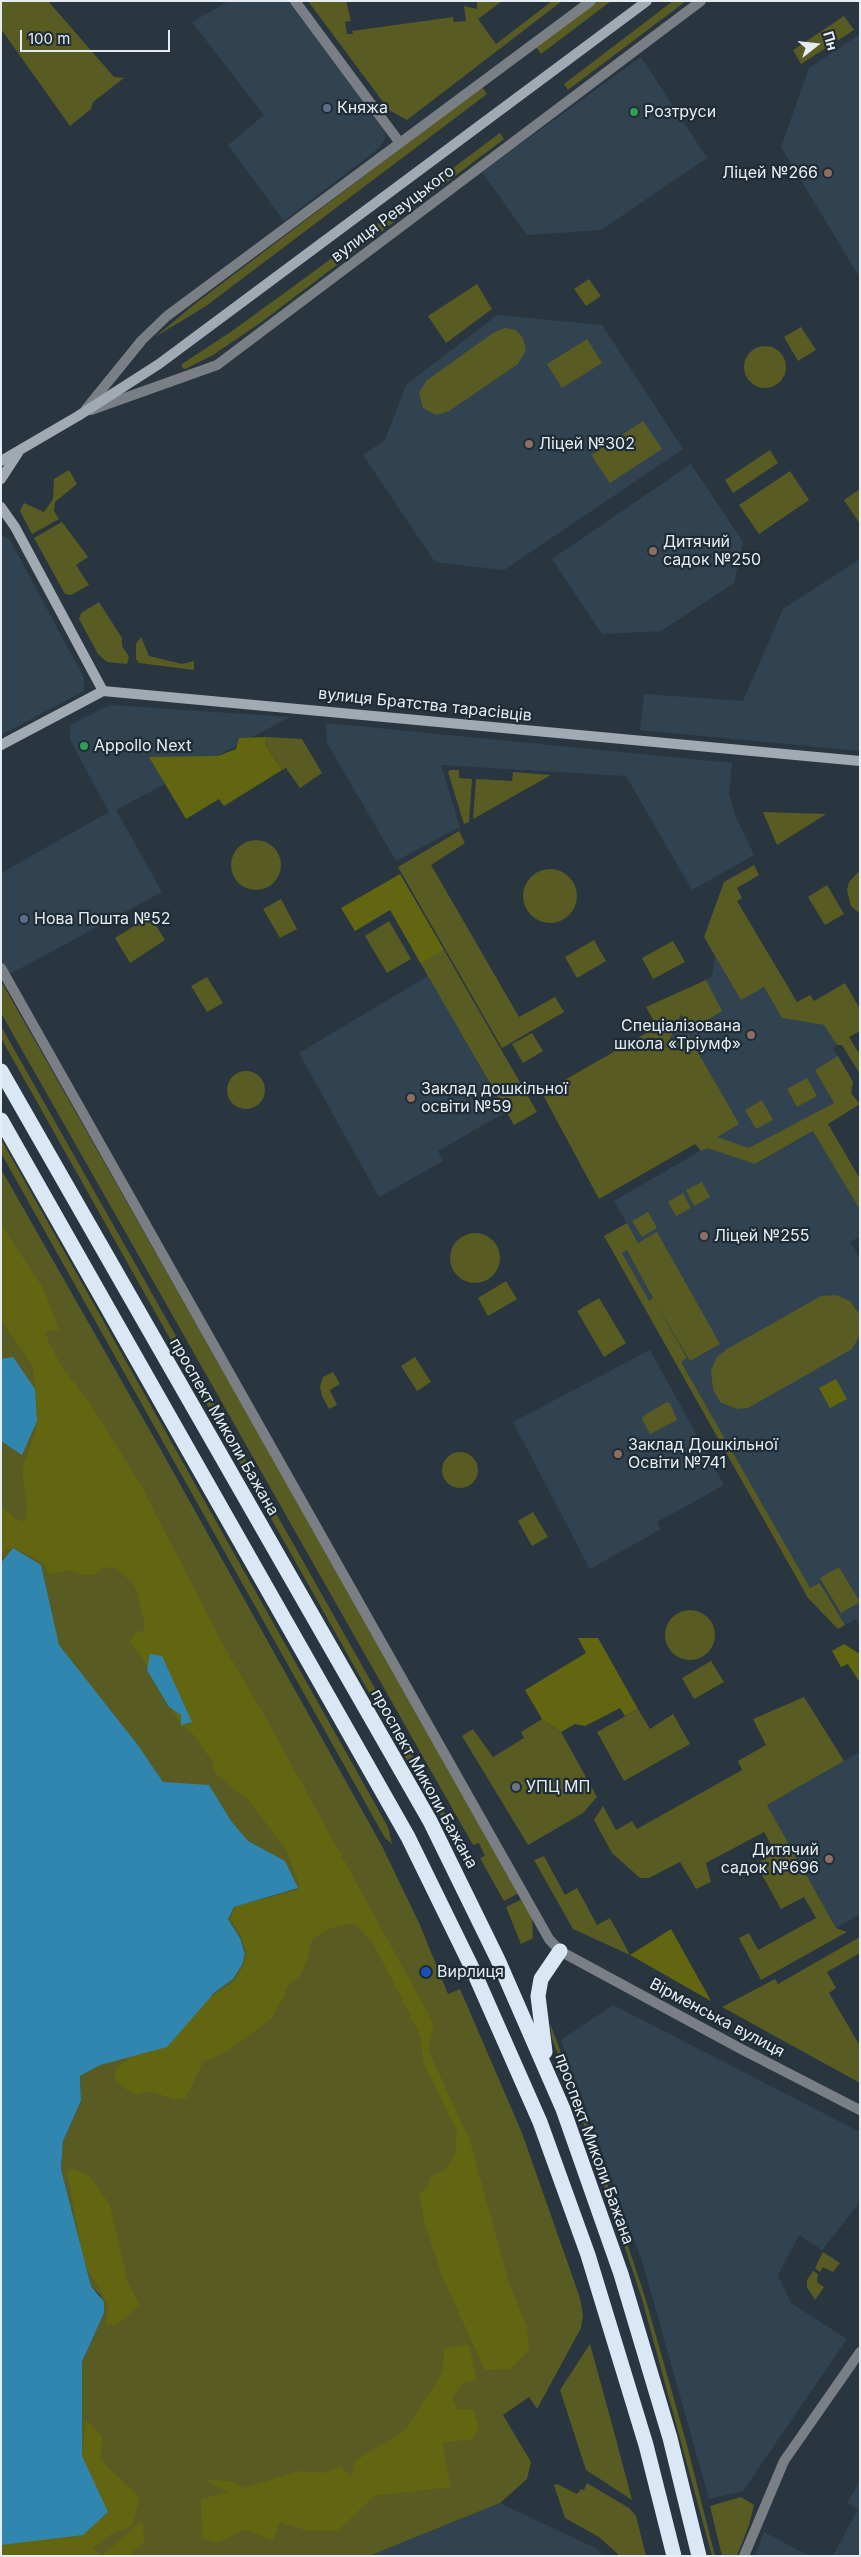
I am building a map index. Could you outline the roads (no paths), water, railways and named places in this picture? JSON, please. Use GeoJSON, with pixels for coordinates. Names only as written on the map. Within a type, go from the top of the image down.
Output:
{"type":"FeatureCollection","features":[{"type":"Feature","properties":{"kind":"highway","name":"проспект Миколи Бажана"},"geometry":{"type":"LineString","coordinates":[[1,1071],[430,1821],[498,1960],[548,2071],[621,2274],[670,2438],[699,2556]]}},
{"type":"Feature","properties":{"kind":"highway"},"geometry":{"type":"LineString","coordinates":[[1,1120],[408,1837],[473,1970],[540,2122],[588,2255],[646,2445],[674,2556]]}},
{"type":"Feature","properties":{"kind":"highway"},"geometry":{"type":"LineString","coordinates":[[548,2071],[538,1996],[542,1979],[560,1951]]}},
{"type":"Feature","properties":{"kind":"street"},"geometry":{"type":"LineString","coordinates":[[295,1],[400,143]]}},
{"type":"Feature","properties":{"kind":"street","name":"вулиця Ревуцького"},"geometry":{"type":"LineString","coordinates":[[83,413],[142,340],[167,316],[591,1]]}},
{"type":"Feature","properties":{"kind":"street","name":"вулиця Ревуцького"},"geometry":{"type":"LineString","coordinates":[[1,461],[83,413],[159,364],[647,1]]}},
{"type":"Feature","properties":{"kind":"street","name":"вулиця Ревуцького"},"geometry":{"type":"LineString","coordinates":[[83,413],[217,365],[701,1]]}},
{"type":"Feature","properties":{"kind":"street"},"geometry":{"type":"LineString","coordinates":[[1,453],[20,450]]}},
{"type":"Feature","properties":{"kind":"street"},"geometry":{"type":"LineString","coordinates":[[1,479],[20,450]]}},
{"type":"Feature","properties":{"kind":"street"},"geometry":{"type":"LineString","coordinates":[[1,507],[15,527],[103,691],[1,745]]}},
{"type":"Feature","properties":{"kind":"street","name":"вулиця Братства тарасівців"},"geometry":{"type":"LineString","coordinates":[[103,691],[860,761]]}},
{"type":"Feature","properties":{"kind":"street","name":"проспект Миколи Бажана"},"geometry":{"type":"LineString","coordinates":[[1,968],[548,1939],[560,1951]]}},
{"type":"Feature","properties":{"kind":"street","name":"Вірменська вулиця"},"geometry":{"type":"LineString","coordinates":[[560,1951],[728,2042],[860,2110]]}},
{"type":"Feature","properties":{"kind":"street"},"geometry":{"type":"LineString","coordinates":[[744,2556],[784,2461],[860,2352]]}},
{"type":"Feature","properties":{"kind":"water"},"geometry":{"type":"Polygon","coordinates":[[[13,1357],[35,1389],[37,1421],[22,1455],[1,1441],[1,1359],[13,1357]]]}},
{"type":"Feature","properties":{"kind":"water"},"geometry":{"type":"Polygon","coordinates":[[[13,1548],[41,1565],[59,1645],[137,1744],[163,1782],[209,1785],[231,1821],[248,1841],[285,1861],[298,1888],[234,1907],[228,1919],[240,1938],[245,1954],[242,1965],[233,1979],[214,1993],[167,2047],[100,2065],[80,2076],[81,2101],[63,2141],[61,2169],[91,2286],[104,2302],[104,2313],[82,2362],[82,2456],[108,2512],[83,2535],[1,2545],[1,1563],[13,1548]]]}},
{"type":"Feature","properties":{"kind":"water"},"geometry":{"type":"Polygon","coordinates":[[[150,1654],[162,1656],[192,1722],[181,1725],[181,1715],[169,1707],[147,1670],[150,1654]]]}},
{"type":"Feature","properties":{"kind":"place","name":"Княжа"},"geometry":{"type":"Point","coordinates":[327,108]}},
{"type":"Feature","properties":{"kind":"place","name":"Розтруси"},"geometry":{"type":"Point","coordinates":[634,112]}},
{"type":"Feature","properties":{"kind":"place","name":"Ліцей №266"},"geometry":{"type":"Point","coordinates":[828,173]}},
{"type":"Feature","properties":{"kind":"place","name":"Ліцей №302"},"geometry":{"type":"Point","coordinates":[529,444]}},
{"type":"Feature","properties":{"kind":"place","name":"Дитячий садок №250"},"geometry":{"type":"Point","coordinates":[653,551]}},
{"type":"Feature","properties":{"kind":"place","name":"Appollo Next"},"geometry":{"type":"Point","coordinates":[84,746]}},
{"type":"Feature","properties":{"kind":"place","name":"Нова Пошта №52"},"geometry":{"type":"Point","coordinates":[24,919]}},
{"type":"Feature","properties":{"kind":"place","name":"Спеціалізована школа «Тріумф»"},"geometry":{"type":"Point","coordinates":[751,1035]}},
{"type":"Feature","properties":{"kind":"place","name":"Заклад дошкільної освіти №59"},"geometry":{"type":"Point","coordinates":[411,1098]}},
{"type":"Feature","properties":{"kind":"place","name":"Ліцей №255"},"geometry":{"type":"Point","coordinates":[704,1236]}},
{"type":"Feature","properties":{"kind":"place","name":"Заклад Дошкільної Освіти №741"},"geometry":{"type":"Point","coordinates":[618,1454]}},
{"type":"Feature","properties":{"kind":"place","name":"УПЦ МП"},"geometry":{"type":"Point","coordinates":[516,1787]}},
{"type":"Feature","properties":{"kind":"place","name":"Дитячий садок №696"},"geometry":{"type":"Point","coordinates":[829,1859]}},
{"type":"Feature","properties":{"kind":"place","name":"Вирлиця"},"geometry":{"type":"Point","coordinates":[426,1972]}}]}
